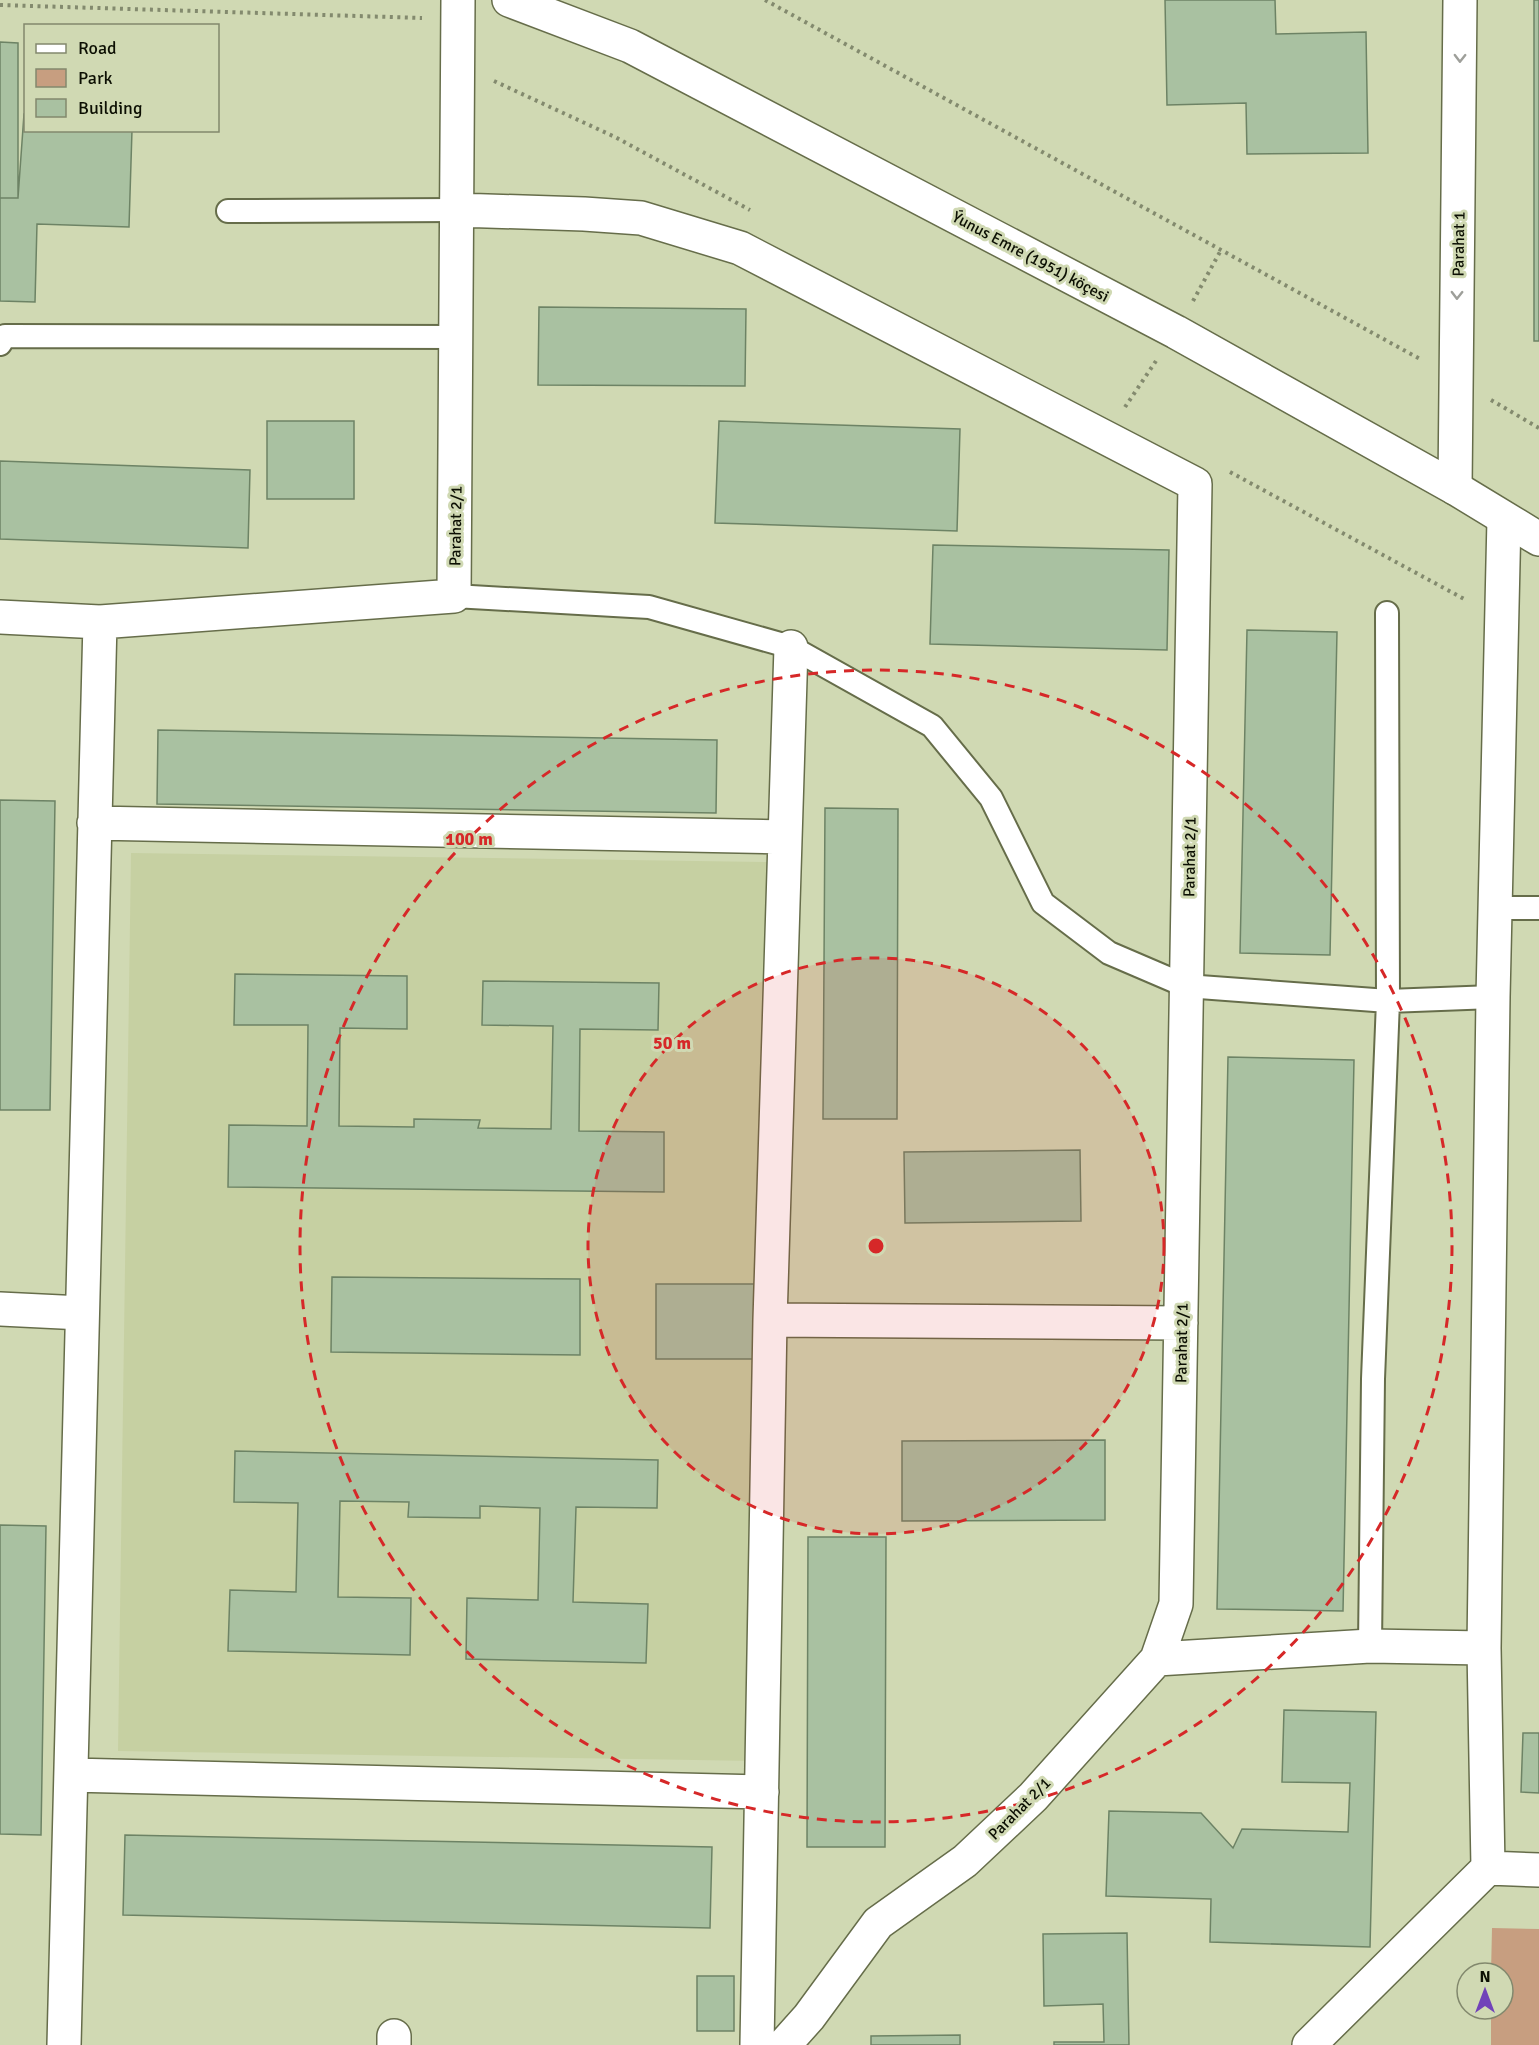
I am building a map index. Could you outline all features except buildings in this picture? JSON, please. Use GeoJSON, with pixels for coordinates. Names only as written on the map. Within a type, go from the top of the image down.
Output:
{"type":"FeatureCollection","features":[{"type":"Feature","properties":{"kind":"street","name":"Ýunus Emre (1951) köçesi"},"geometry":{"type":"LineString","coordinates":[[509,0],[630,46],[1176,332],[1455,488],[1539,539]]}},
{"type":"Feature","properties":{"kind":"street","name":"Parahat 1"},"geometry":{"type":"LineString","coordinates":[[1455,488],[1460,0]]}},
{"type":"Feature","properties":{"kind":"street","name":"Parahat 2/1"},"geometry":{"type":"LineString","coordinates":[[454,596],[458,10]]}},
{"type":"Feature","properties":{"kind":"street","name":"Parahat 2/1"},"geometry":{"type":"LineString","coordinates":[[457,210],[641,218],[740,248],[1195,484],[1176,1604],[1156,1659],[1033,1797],[965,1861],[878,1923],[809,2017],[784,2045]]}},
{"type":"Feature","properties":{"kind":"street"},"geometry":{"type":"LineString","coordinates":[[1309,2045],[1488,1868],[1484,1648],[1504,519]]}},
{"type":"Feature","properties":{"kind":"street"},"geometry":{"type":"LineString","coordinates":[[0,617],[100,622],[454,596]]}},
{"type":"Feature","properties":{"kind":"street"},"geometry":{"type":"LineString","coordinates":[[63,2045],[100,622]]}},
{"type":"Feature","properties":{"kind":"street"},"geometry":{"type":"LineString","coordinates":[[757,2045],[770,1320],[791,647]]}},
{"type":"Feature","properties":{"kind":"street"},"geometry":{"type":"LineString","coordinates":[[94,823],[785,837]]}},
{"type":"Feature","properties":{"kind":"street"},"geometry":{"type":"LineString","coordinates":[[0,1309],[82,1313]]}},
{"type":"Feature","properties":{"kind":"street"},"geometry":{"type":"LineString","coordinates":[[770,1320],[1181,1323]]}},
{"type":"Feature","properties":{"kind":"street"},"geometry":{"type":"LineString","coordinates":[[1156,1659],[1370,1646],[1484,1648]]}},
{"type":"Feature","properties":{"kind":"street"},"geometry":{"type":"LineString","coordinates":[[71,1775],[762,1792]]}},
{"type":"Feature","properties":{"kind":"street"},"geometry":{"type":"LineString","coordinates":[[1488,1868],[1539,1870]]}},
{"type":"Feature","properties":{"kind":"lane"},"geometry":{"type":"LineString","coordinates":[[228,211],[457,210]]}},
{"type":"Feature","properties":{"kind":"lane"},"geometry":{"type":"LineString","coordinates":[[0,344],[5,336],[457,337]]}},
{"type":"Feature","properties":{"kind":"lane"},"geometry":{"type":"LineString","coordinates":[[454,596],[649,607],[791,647],[932,726],[991,798],[1043,903],[1109,952],[1186,986],[1388,1000],[1494,997]]}},
{"type":"Feature","properties":{"kind":"lane"},"geometry":{"type":"LineString","coordinates":[[1370,1646],[1373,1379],[1388,1000],[1387,613]]}},
{"type":"Feature","properties":{"kind":"lane"},"geometry":{"type":"LineString","coordinates":[[1497,908],[1539,908]]}},
{"type":"Feature","properties":{"kind":"path"},"geometry":{"type":"LineString","coordinates":[[765,0],[1456,379],[1539,428]]}},
{"type":"Feature","properties":{"kind":"path"},"geometry":{"type":"LineString","coordinates":[[0,5],[458,10]]}},
{"type":"Feature","properties":{"kind":"shaded area"},"geometry":{"type":"Polygon","coordinates":[[[131,853],[770,862],[757,1761],[118,1751],[131,853]]]}},
{"type":"Feature","properties":{"kind":"green space"},"geometry":{"type":"Polygon","coordinates":[[[1492,1928],[1539,1929],[1539,2045],[1491,2045],[1491,2021],[1515,2021],[1515,1961],[1491,1961],[1492,1928]]]}}]}
